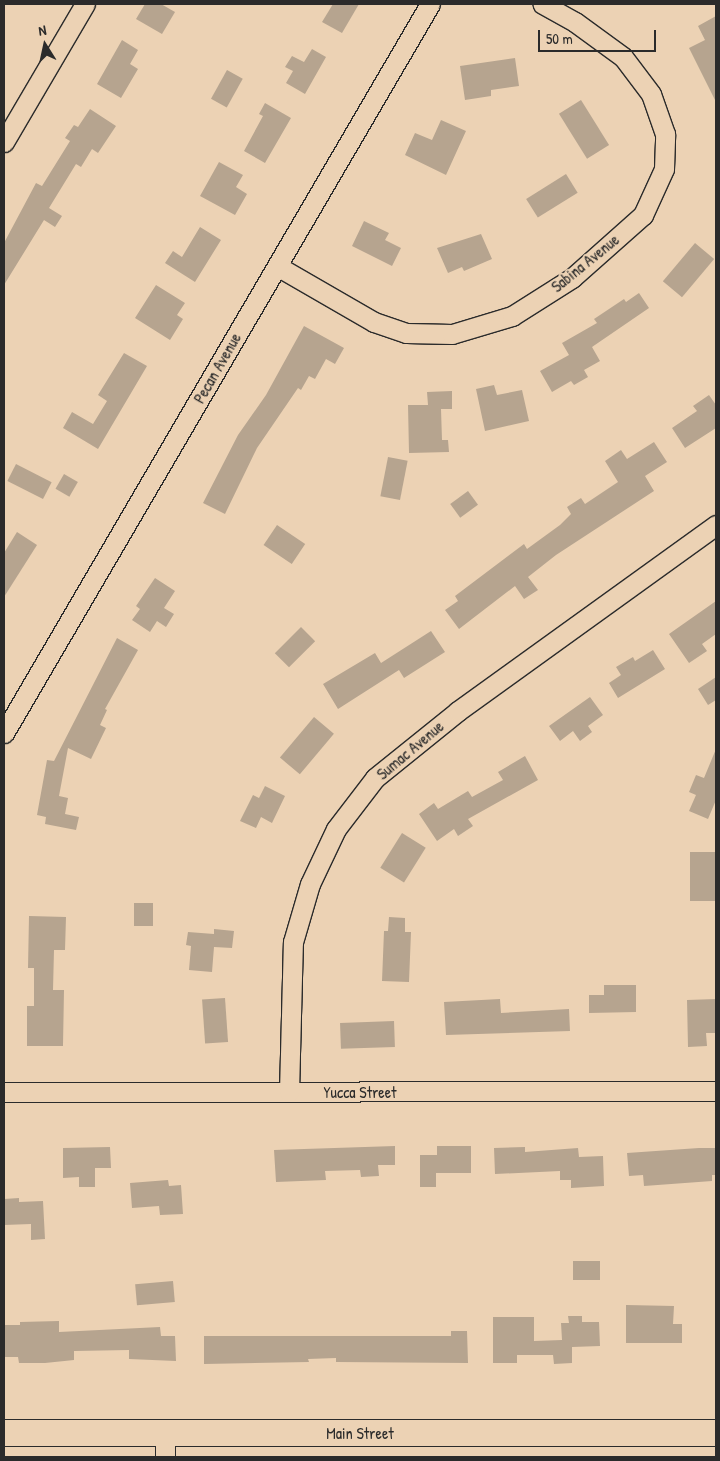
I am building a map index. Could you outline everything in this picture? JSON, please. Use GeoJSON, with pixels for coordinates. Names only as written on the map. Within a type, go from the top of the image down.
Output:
{"type":"FeatureCollection","features":[{"type":"Feature","properties":{"kind":"main road","name":"Main Street"},"geometry":{"type":"LineString","coordinates":[[4,1433],[165,1445],[716,1433]]}},
{"type":"Feature","properties":{"kind":"street"},"geometry":{"type":"LineString","coordinates":[[4,142],[85,4]]}},
{"type":"Feature","properties":{"kind":"street","name":"Pecan Avenue"},"geometry":{"type":"LineString","coordinates":[[4,733],[430,4]]}},
{"type":"Feature","properties":{"kind":"street","name":"Sabina Avenue"},"geometry":{"type":"LineString","coordinates":[[277,266],[374,322],[406,333],[452,334],[512,316],[572,278],[643,215],[664,169],[665,134],[651,94],[623,57],[575,22],[544,4]]}},
{"type":"Feature","properties":{"kind":"street","name":"Sumac Avenue"},"geometry":{"type":"LineString","coordinates":[[289,1092],[289,994],[293,942],[310,884],[336,829],[375,778],[450,717],[716,525]]}},
{"type":"Feature","properties":{"kind":"street","name":"Yucca Street"},"geometry":{"type":"LineString","coordinates":[[4,1092],[716,1091]]}},
{"type":"Feature","properties":{"kind":"building"},"geometry":{"type":"Polygon","coordinates":[[[145,4],[161,4],[175,12],[162,34],[136,19],[145,4]]]}},
{"type":"Feature","properties":{"kind":"building"},"geometry":{"type":"Polygon","coordinates":[[[333,4],[359,4],[342,33],[322,22],[333,4]]]}},
{"type":"Feature","properties":{"kind":"building"},"geometry":{"type":"Polygon","coordinates":[[[716,16],[716,102],[689,48],[705,40],[698,26],[716,16]]]}},
{"type":"Feature","properties":{"kind":"building"},"geometry":{"type":"Polygon","coordinates":[[[122,40],[138,50],[130,64],[138,69],[121,98],[97,84],[122,40]]]}},
{"type":"Feature","properties":{"kind":"building"},"geometry":{"type":"Polygon","coordinates":[[[312,49],[326,57],[305,94],[286,83],[293,71],[285,67],[292,56],[304,62],[312,49]]]}},
{"type":"Feature","properties":{"kind":"building"},"geometry":{"type":"Polygon","coordinates":[[[515,58],[519,86],[491,90],[491,96],[465,100],[460,66],[515,58]]]}},
{"type":"Feature","properties":{"kind":"building"},"geometry":{"type":"Polygon","coordinates":[[[227,70],[243,79],[227,108],[211,99],[227,70]]]}},
{"type":"Feature","properties":{"kind":"building"},"geometry":{"type":"Polygon","coordinates":[[[581,100],[609,145],[587,159],[559,114],[581,100]]]}},
{"type":"Feature","properties":{"kind":"building"},"geometry":{"type":"Polygon","coordinates":[[[265,103],[291,118],[265,163],[244,151],[263,116],[259,114],[265,103]]]}},
{"type":"Feature","properties":{"kind":"building"},"geometry":{"type":"Polygon","coordinates":[[[90,109],[116,126],[98,153],[92,149],[81,167],[76,164],[49,208],[62,216],[55,227],[44,220],[4,285],[4,243],[36,183],[42,186],[70,141],[65,138],[74,125],[78,127],[90,109]]]}},
{"type":"Feature","properties":{"kind":"building"},"geometry":{"type":"Polygon","coordinates":[[[441,120],[466,131],[446,175],[405,155],[415,133],[432,140],[441,120]]]}},
{"type":"Feature","properties":{"kind":"building"},"geometry":{"type":"Polygon","coordinates":[[[219,162],[243,175],[236,187],[247,194],[235,215],[200,196],[219,162]]]}},
{"type":"Feature","properties":{"kind":"building"},"geometry":{"type":"Polygon","coordinates":[[[566,174],[578,193],[538,218],[526,199],[566,174]]]}},
{"type":"Feature","properties":{"kind":"building"},"geometry":{"type":"Polygon","coordinates":[[[364,221],[389,233],[385,240],[401,248],[392,266],[352,246],[364,221]]]}},
{"type":"Feature","properties":{"kind":"building"},"geometry":{"type":"Polygon","coordinates":[[[200,227],[221,240],[195,282],[165,263],[173,251],[182,257],[200,227]]]}},
{"type":"Feature","properties":{"kind":"building"},"geometry":{"type":"Polygon","coordinates":[[[481,234],[492,259],[464,271],[462,267],[448,273],[437,248],[481,234]]]}},
{"type":"Feature","properties":{"kind":"building"},"geometry":{"type":"Polygon","coordinates":[[[695,243],[714,259],[682,297],[663,281],[695,243]]]}},
{"type":"Feature","properties":{"kind":"building"},"geometry":{"type":"Polygon","coordinates":[[[156,285],[185,303],[177,315],[183,319],[170,340],[135,318],[156,285]]]}},
{"type":"Feature","properties":{"kind":"building"},"geometry":{"type":"Polygon","coordinates":[[[639,293],[649,308],[592,347],[600,361],[584,370],[588,377],[574,385],[571,381],[552,392],[540,371],[569,355],[562,343],[597,323],[594,319],[624,299],[626,302],[639,293]]]}},
{"type":"Feature","properties":{"kind":"building"},"geometry":{"type":"Polygon","coordinates":[[[304,326],[344,348],[335,364],[326,359],[315,379],[309,376],[301,390],[298,388],[257,448],[225,514],[203,503],[238,435],[266,395],[304,326]]]}},
{"type":"Feature","properties":{"kind":"building"},"geometry":{"type":"Polygon","coordinates":[[[124,353],[147,366],[98,449],[63,428],[72,412],[93,424],[107,401],[98,395],[124,353]]]}},
{"type":"Feature","properties":{"kind":"building"},"geometry":{"type":"Polygon","coordinates":[[[494,385],[497,395],[522,390],[529,421],[485,431],[476,389],[494,385]]]}},
{"type":"Feature","properties":{"kind":"building"},"geometry":{"type":"Polygon","coordinates":[[[452,391],[452,409],[441,409],[442,440],[448,440],[449,452],[409,453],[408,405],[428,405],[427,392],[452,391]]]}},
{"type":"Feature","properties":{"kind":"building"},"geometry":{"type":"Polygon","coordinates":[[[709,395],[716,405],[716,428],[685,448],[672,428],[697,411],[693,406],[709,395]]]}},
{"type":"Feature","properties":{"kind":"building"},"geometry":{"type":"Polygon","coordinates":[[[654,442],[667,462],[645,476],[654,491],[556,555],[528,577],[538,590],[524,599],[515,586],[459,629],[445,610],[458,601],[455,596],[524,544],[527,549],[560,525],[571,514],[567,507],[581,498],[585,504],[618,482],[605,461],[621,450],[627,459],[654,442]]]}},
{"type":"Feature","properties":{"kind":"building"},"geometry":{"type":"Polygon","coordinates":[[[388,457],[408,461],[400,500],[380,496],[388,457]]]}},
{"type":"Feature","properties":{"kind":"building"},"geometry":{"type":"Polygon","coordinates":[[[16,464],[52,482],[43,499],[7,481],[16,464]]]}},
{"type":"Feature","properties":{"kind":"building"},"geometry":{"type":"Polygon","coordinates":[[[64,474],[78,482],[69,497],[56,489],[64,474]]]}},
{"type":"Feature","properties":{"kind":"building"},"geometry":{"type":"Polygon","coordinates":[[[468,491],[478,505],[460,518],[450,504],[468,491]]]}},
{"type":"Feature","properties":{"kind":"building"},"geometry":{"type":"Polygon","coordinates":[[[277,525],[305,544],[292,564],[264,545],[277,525]]]}},
{"type":"Feature","properties":{"kind":"building"},"geometry":{"type":"Polygon","coordinates":[[[17,532],[37,545],[4,597],[4,553],[17,532]]]}},
{"type":"Feature","properties":{"kind":"building"},"geometry":{"type":"Polygon","coordinates":[[[155,578],[175,591],[164,608],[174,614],[166,627],[157,621],[150,632],[132,620],[140,609],[136,606],[155,578]]]}},
{"type":"Feature","properties":{"kind":"building"},"geometry":{"type":"Polygon","coordinates":[[[716,601],[716,634],[702,644],[707,651],[689,663],[669,634],[716,601]]]}},
{"type":"Feature","properties":{"kind":"building"},"geometry":{"type":"Polygon","coordinates":[[[301,627],[315,641],[289,667],[275,653],[301,627]]]}},
{"type":"Feature","properties":{"kind":"building"},"geometry":{"type":"Polygon","coordinates":[[[431,631],[445,652],[404,678],[399,670],[338,709],[323,684],[375,653],[381,663],[431,631]]]}},
{"type":"Feature","properties":{"kind":"building"},"geometry":{"type":"Polygon","coordinates":[[[117,638],[138,650],[105,709],[107,710],[100,725],[106,728],[91,759],[68,748],[59,796],[68,798],[65,814],[79,817],[76,830],[45,824],[46,817],[37,815],[47,760],[54,761],[117,638]]]}},
{"type":"Feature","properties":{"kind":"building"},"geometry":{"type":"Polygon","coordinates":[[[653,650],[665,669],[618,698],[609,683],[621,675],[616,667],[633,657],[635,661],[653,650]]]}},
{"type":"Feature","properties":{"kind":"building"},"geometry":{"type":"Polygon","coordinates":[[[716,677],[716,700],[708,705],[698,689],[716,677]]]}},
{"type":"Feature","properties":{"kind":"building"},"geometry":{"type":"Polygon","coordinates":[[[590,697],[603,715],[588,726],[592,732],[580,741],[573,731],[560,741],[549,726],[590,697]]]}},
{"type":"Feature","properties":{"kind":"building"},"geometry":{"type":"Polygon","coordinates":[[[314,717],[334,734],[300,774],[280,758],[314,717]]]}},
{"type":"Feature","properties":{"kind":"building"},"geometry":{"type":"Polygon","coordinates":[[[716,749],[716,800],[708,819],[689,811],[696,795],[689,792],[696,775],[704,778],[716,749]]]}},
{"type":"Feature","properties":{"kind":"building"},"geometry":{"type":"Polygon","coordinates":[[[525,756],[538,780],[468,819],[473,826],[458,836],[454,829],[437,841],[419,814],[434,803],[438,809],[468,791],[472,797],[503,780],[498,772],[525,756]]]}},
{"type":"Feature","properties":{"kind":"building"},"geometry":{"type":"Polygon","coordinates":[[[265,786],[285,796],[272,823],[261,817],[256,828],[240,821],[253,795],[259,798],[265,786]]]}},
{"type":"Feature","properties":{"kind":"building"},"geometry":{"type":"Polygon","coordinates":[[[402,833],[426,848],[404,883],[380,868],[402,833]]]}},
{"type":"Feature","properties":{"kind":"building"},"geometry":{"type":"Polygon","coordinates":[[[690,852],[716,852],[716,901],[690,901],[690,852]]]}},
{"type":"Feature","properties":{"kind":"building"},"geometry":{"type":"Polygon","coordinates":[[[134,903],[153,903],[153,926],[134,926],[134,903]]]}},
{"type":"Feature","properties":{"kind":"building"},"geometry":{"type":"Polygon","coordinates":[[[29,916],[66,917],[65,950],[54,950],[53,990],[64,990],[63,1046],[27,1046],[27,1006],[34,1006],[34,968],[28,968],[29,916]]]}},
{"type":"Feature","properties":{"kind":"building"},"geometry":{"type":"Polygon","coordinates":[[[389,917],[405,918],[405,932],[411,932],[409,982],[382,981],[384,931],[388,931],[389,917]]]}},
{"type":"Feature","properties":{"kind":"building"},"geometry":{"type":"Polygon","coordinates":[[[214,929],[234,931],[232,948],[214,947],[212,972],[189,970],[191,946],[186,945],[188,932],[214,934],[214,929]]]}},
{"type":"Feature","properties":{"kind":"building"},"geometry":{"type":"Polygon","coordinates":[[[604,985],[636,985],[636,1012],[589,1013],[589,995],[604,995],[604,985]]]}},
{"type":"Feature","properties":{"kind":"building"},"geometry":{"type":"Polygon","coordinates":[[[225,998],[228,1042],[205,1043],[202,1000],[225,998]]]}},
{"type":"Feature","properties":{"kind":"building"},"geometry":{"type":"Polygon","coordinates":[[[500,999],[501,1013],[569,1009],[570,1031],[446,1035],[444,1002],[500,999]]]}},
{"type":"Feature","properties":{"kind":"building"},"geometry":{"type":"Polygon","coordinates":[[[716,999],[716,1033],[706,1033],[707,1046],[688,1047],[687,1000],[716,999]]]}},
{"type":"Feature","properties":{"kind":"building"},"geometry":{"type":"Polygon","coordinates":[[[394,1021],[395,1047],[341,1049],[340,1023],[394,1021]]]}},
{"type":"Feature","properties":{"kind":"building"},"geometry":{"type":"Polygon","coordinates":[[[395,1146],[395,1165],[378,1165],[379,1176],[361,1177],[360,1170],[325,1171],[326,1180],[276,1182],[274,1150],[395,1146]]]}},
{"type":"Feature","properties":{"kind":"building"},"geometry":{"type":"Polygon","coordinates":[[[437,1146],[471,1146],[471,1173],[436,1173],[436,1187],[420,1187],[420,1155],[437,1155],[437,1146]]]}},
{"type":"Feature","properties":{"kind":"building"},"geometry":{"type":"Polygon","coordinates":[[[110,1147],[111,1168],[95,1168],[95,1187],[79,1187],[79,1177],[63,1178],[63,1148],[110,1147]]]}},
{"type":"Feature","properties":{"kind":"building"},"geometry":{"type":"Polygon","coordinates":[[[525,1147],[525,1152],[578,1148],[579,1157],[603,1156],[604,1186],[571,1188],[571,1180],[560,1180],[560,1171],[495,1174],[494,1148],[525,1147]]]}},
{"type":"Feature","properties":{"kind":"building"},"geometry":{"type":"Polygon","coordinates":[[[716,1148],[716,1175],[712,1175],[712,1181],[644,1186],[643,1175],[629,1176],[627,1153],[716,1148]]]}},
{"type":"Feature","properties":{"kind":"building"},"geometry":{"type":"Polygon","coordinates":[[[168,1180],[169,1186],[181,1185],[183,1214],[160,1215],[159,1206],[132,1208],[130,1183],[168,1180]]]}},
{"type":"Feature","properties":{"kind":"building"},"geometry":{"type":"Polygon","coordinates":[[[19,1198],[19,1202],[43,1201],[45,1239],[31,1240],[31,1224],[4,1225],[4,1199],[19,1198]]]}},
{"type":"Feature","properties":{"kind":"building"},"geometry":{"type":"Polygon","coordinates":[[[573,1261],[600,1261],[600,1280],[573,1280],[573,1261]]]}},
{"type":"Feature","properties":{"kind":"building"},"geometry":{"type":"Polygon","coordinates":[[[173,1281],[175,1302],[137,1305],[135,1284],[173,1281]]]}},
{"type":"Feature","properties":{"kind":"building"},"geometry":{"type":"Polygon","coordinates":[[[626,1305],[674,1306],[673,1324],[682,1324],[682,1343],[626,1343],[626,1305]]]}},
{"type":"Feature","properties":{"kind":"building"},"geometry":{"type":"Polygon","coordinates":[[[568,1316],[582,1316],[582,1322],[599,1322],[600,1346],[572,1347],[572,1363],[554,1364],[553,1355],[517,1355],[517,1363],[493,1363],[493,1317],[534,1317],[534,1341],[562,1340],[561,1323],[569,1323],[568,1316]]]}},
{"type":"Feature","properties":{"kind":"building"},"geometry":{"type":"Polygon","coordinates":[[[59,1321],[59,1332],[160,1327],[161,1336],[175,1336],[176,1361],[129,1359],[129,1350],[74,1351],[74,1360],[45,1363],[19,1363],[18,1357],[4,1357],[4,1325],[20,1325],[20,1322],[59,1321]]]}},
{"type":"Feature","properties":{"kind":"building"},"geometry":{"type":"Polygon","coordinates":[[[451,1331],[467,1331],[468,1363],[336,1362],[336,1358],[308,1359],[309,1362],[204,1364],[204,1336],[451,1336],[451,1331]]]}}]}
